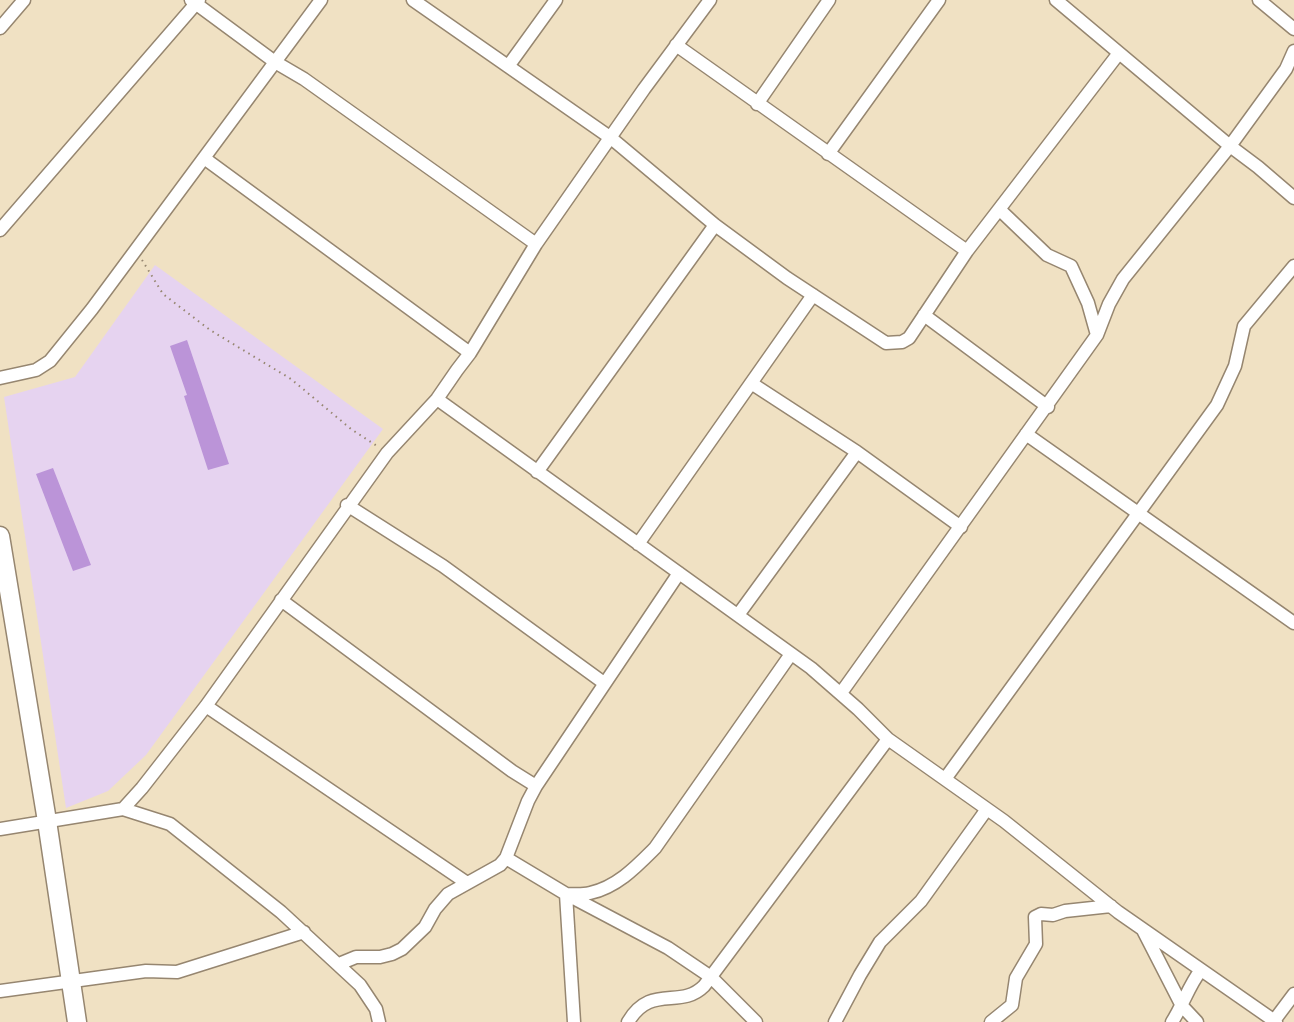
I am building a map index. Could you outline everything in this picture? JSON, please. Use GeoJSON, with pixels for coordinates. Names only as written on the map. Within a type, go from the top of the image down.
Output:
{"type":"FeatureCollection","features":[{"type":"Feature","properties":{"kind":"street"},"geometry":{"type":"LineString","coordinates":[[0,28],[24,0]]}},
{"type":"Feature","properties":{"kind":"street"},"geometry":{"type":"LineString","coordinates":[[0,378],[36,370],[50,360],[92,309],[321,0]]}},
{"type":"Feature","properties":{"kind":"street"},"geometry":{"type":"LineString","coordinates":[[413,0],[611,138],[714,225],[886,343],[902,342],[909,338],[967,251],[1119,53]]}},
{"type":"Feature","properties":{"kind":"street"},"geometry":{"type":"LineString","coordinates":[[509,65],[556,0]]}},
{"type":"Feature","properties":{"kind":"street"},"geometry":{"type":"LineString","coordinates":[[123,808],[142,788],[206,706],[347,505],[387,453],[436,399],[470,353],[536,244],[710,0]]}},
{"type":"Feature","properties":{"kind":"street"},"geometry":{"type":"LineString","coordinates":[[757,104],[829,0]]}},
{"type":"Feature","properties":{"kind":"street"},"geometry":{"type":"LineString","coordinates":[[828,154],[939,0]]}},
{"type":"Feature","properties":{"kind":"street"},"geometry":{"type":"LineString","coordinates":[[1056,0],[1294,198]]}},
{"type":"Feature","properties":{"kind":"street"},"geometry":{"type":"LineString","coordinates":[[1259,0],[1294,29]]}},
{"type":"Feature","properties":{"kind":"street"},"geometry":{"type":"LineString","coordinates":[[0,230],[195,1],[275,62],[304,79],[536,244]]}},
{"type":"Feature","properties":{"kind":"street"},"geometry":{"type":"LineString","coordinates":[[676,45],[967,251]]}},
{"type":"Feature","properties":{"kind":"street"},"geometry":{"type":"LineString","coordinates":[[841,693],[1026,434],[1048,407],[1097,335],[1109,304],[1124,279],[1230,146],[1286,69],[1294,51]]}},
{"type":"Feature","properties":{"kind":"street"},"geometry":{"type":"LineString","coordinates":[[204,158],[470,353]]}},
{"type":"Feature","properties":{"kind":"street"},"geometry":{"type":"LineString","coordinates":[[999,210],[1047,255],[1071,266],[1088,303],[1097,335]]}},
{"type":"Feature","properties":{"kind":"street"},"geometry":{"type":"LineString","coordinates":[[537,472],[714,225]]}},
{"type":"Feature","properties":{"kind":"street"},"geometry":{"type":"LineString","coordinates":[[945,779],[1217,405],[1235,366],[1244,326],[1294,266]]}},
{"type":"Feature","properties":{"kind":"street"},"geometry":{"type":"LineString","coordinates":[[638,544],[813,295]]}},
{"type":"Feature","properties":{"kind":"street"},"geometry":{"type":"LineString","coordinates":[[924,315],[1048,407]]}},
{"type":"Feature","properties":{"kind":"street"},"geometry":{"type":"LineString","coordinates":[[751,383],[857,452],[961,527]]}},
{"type":"Feature","properties":{"kind":"street"},"geometry":{"type":"LineString","coordinates":[[436,399],[791,654],[841,693],[888,738],[987,809],[1110,906],[1274,1021],[1294,994]]}},
{"type":"Feature","properties":{"kind":"street"},"geometry":{"type":"LineString","coordinates":[[1026,434],[1294,623]]}},
{"type":"Feature","properties":{"kind":"street"},"geometry":{"type":"LineString","coordinates":[[738,615],[857,452]]}},
{"type":"Feature","properties":{"kind":"street"},"geometry":{"type":"LineString","coordinates":[[347,505],[443,566],[604,683]]}},
{"type":"Feature","properties":{"kind":"street"},"geometry":{"type":"LineString","coordinates":[[0,536],[47,821],[77,1022]]}},
{"type":"Feature","properties":{"kind":"street"},"geometry":{"type":"LineString","coordinates":[[339,964],[356,957],[380,957],[402,949],[425,927],[442,900],[467,883],[491,871],[506,858],[536,786],[679,573]]}},
{"type":"Feature","properties":{"kind":"street"},"geometry":{"type":"LineString","coordinates":[[281,600],[512,771],[536,786]]}},
{"type":"Feature","properties":{"kind":"street"},"geometry":{"type":"LineString","coordinates":[[566,894],[590,893],[614,884],[630,873],[655,848],[791,654]]}},
{"type":"Feature","properties":{"kind":"street"},"geometry":{"type":"LineString","coordinates":[[206,706],[467,883]]}},
{"type":"Feature","properties":{"kind":"street"},"geometry":{"type":"LineString","coordinates":[[628,1022],[640,1005],[652,1000],[693,995],[704,986],[888,738]]}},
{"type":"Feature","properties":{"kind":"street"},"geometry":{"type":"LineString","coordinates":[[0,829],[123,808],[170,824],[281,912],[339,964],[360,985],[376,1009],[379,1022]]}},
{"type":"Feature","properties":{"kind":"street"},"geometry":{"type":"LineString","coordinates":[[835,1022],[880,942],[921,901],[987,809]]}},
{"type":"Feature","properties":{"kind":"street"},"geometry":{"type":"LineString","coordinates":[[506,858],[566,894],[668,948],[711,976],[756,1022]]}},
{"type":"Feature","properties":{"kind":"street"},"geometry":{"type":"LineString","coordinates":[[566,894],[574,1022]]}},
{"type":"Feature","properties":{"kind":"street"},"geometry":{"type":"LineString","coordinates":[[991,1022],[1012,1005],[1016,978],[1036,944],[1035,917],[1041,914],[1053,915],[1065,911],[1110,906]]}},
{"type":"Feature","properties":{"kind":"street"},"geometry":{"type":"LineString","coordinates":[[1142,929],[1182,1006],[1197,1022]]}},
{"type":"Feature","properties":{"kind":"street"},"geometry":{"type":"LineString","coordinates":[[0,991],[146,971],[177,972],[304,932]]}},
{"type":"Feature","properties":{"kind":"street"},"geometry":{"type":"LineString","coordinates":[[1172,1022],[1190,991],[1191,982],[1201,970]]}},
{"type":"Feature","properties":{"kind":"path"},"geometry":{"type":"LineString","coordinates":[[136,249],[151,278],[163,294],[210,330],[291,379],[351,429],[387,453]]}},
{"type":"Feature","properties":{"kind":"shaded area"},"geometry":{"type":"Polygon","coordinates":[[[155,265],[383,429],[146,755],[108,791],[66,808],[4,397],[75,377],[155,265]]]}},
{"type":"Feature","properties":{"kind":"building"},"geometry":{"type":"Polygon","coordinates":[[[187,340],[229,464],[208,470],[184,396],[187,395],[170,346],[187,340]]]}},
{"type":"Feature","properties":{"kind":"building"},"geometry":{"type":"Polygon","coordinates":[[[53,468],[91,565],[73,571],[36,474],[53,468]]]}}]}
